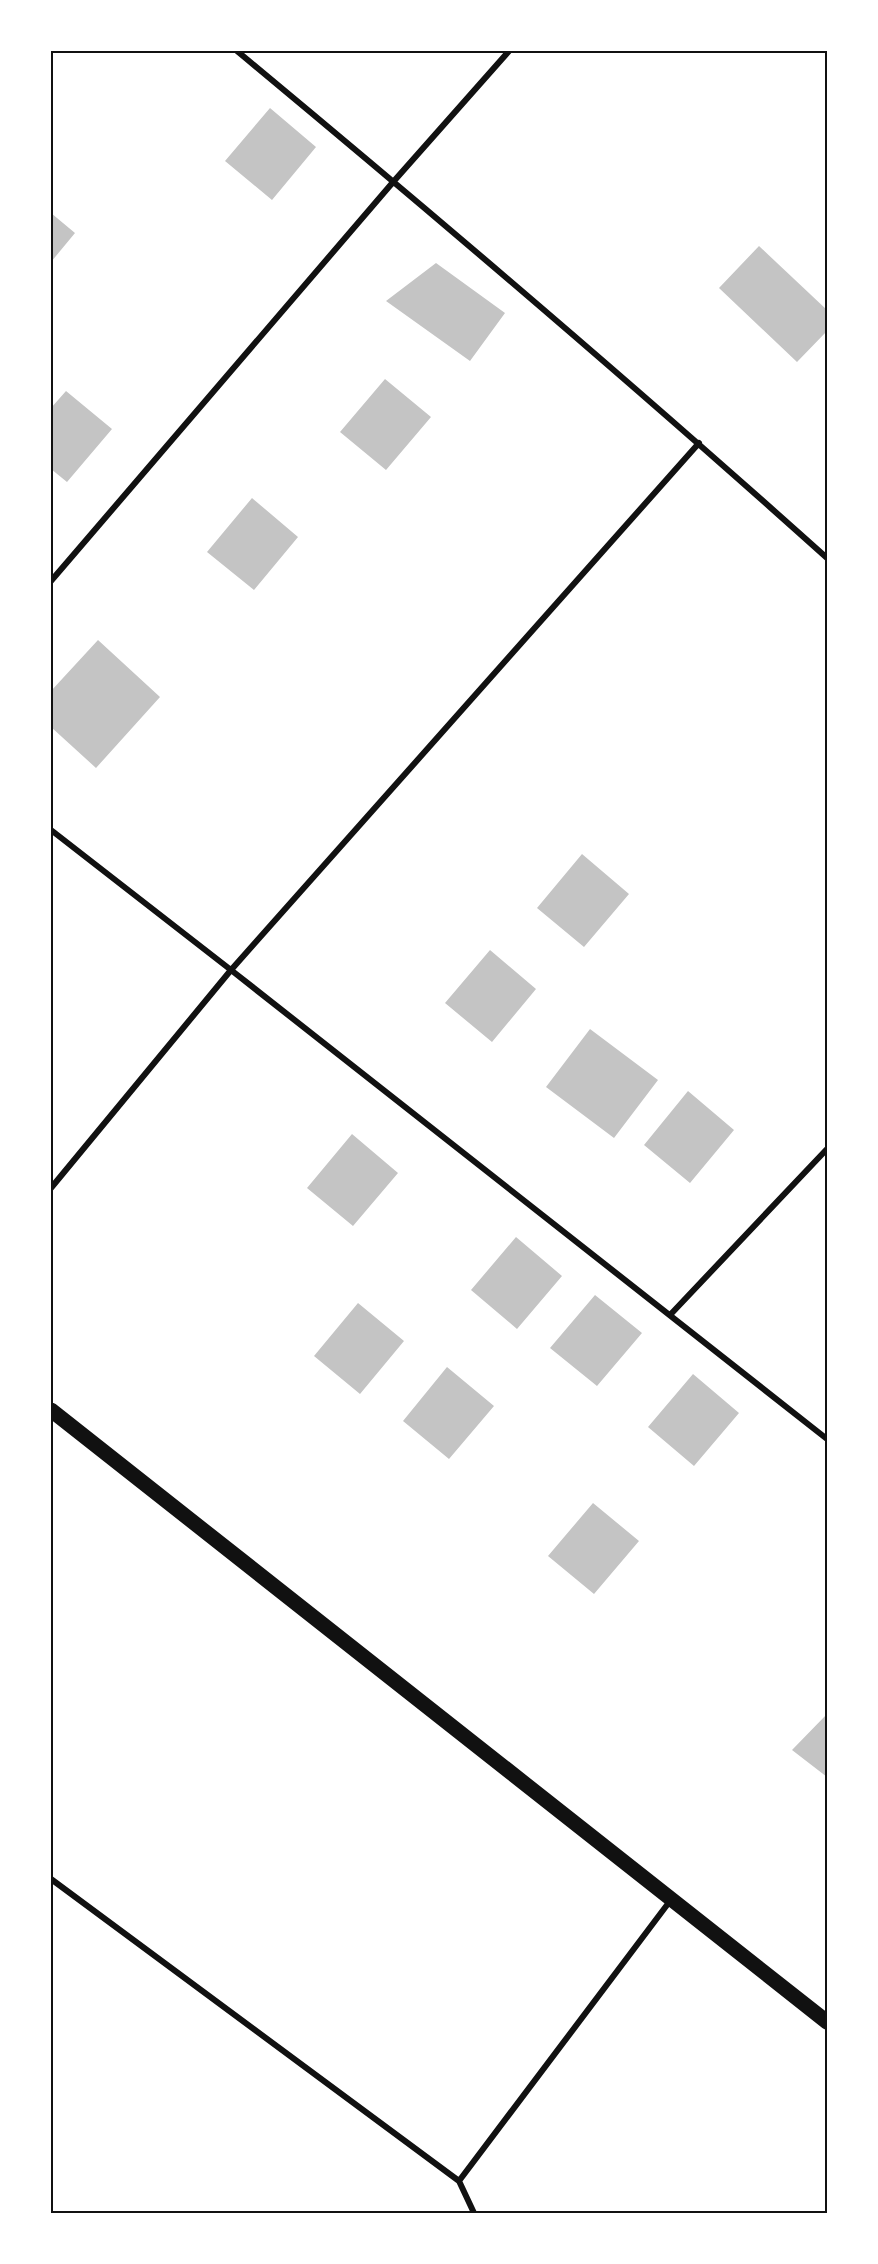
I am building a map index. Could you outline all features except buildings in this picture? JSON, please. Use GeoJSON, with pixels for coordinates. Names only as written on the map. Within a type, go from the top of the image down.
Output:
{"type":"FeatureCollection","features":[{"type":"Feature","properties":{"kind":"main road"},"geometry":{"type":"LineString","coordinates":[[51,1410],[673,1898],[827,2022]]}},
{"type":"Feature","properties":{"kind":"street"},"geometry":{"type":"LineString","coordinates":[[237,51],[394,181],[699,444],[827,558]]}},
{"type":"Feature","properties":{"kind":"street"},"geometry":{"type":"LineString","coordinates":[[51,581],[394,181],[509,51]]}},
{"type":"Feature","properties":{"kind":"street"},"geometry":{"type":"LineString","coordinates":[[51,1188],[231,970],[699,444]]}},
{"type":"Feature","properties":{"kind":"street"},"geometry":{"type":"LineString","coordinates":[[51,830],[827,1439]]}},
{"type":"Feature","properties":{"kind":"street"},"geometry":{"type":"LineString","coordinates":[[670,1315],[827,1149]]}},
{"type":"Feature","properties":{"kind":"street"},"geometry":{"type":"LineString","coordinates":[[51,1879],[459,2181],[474,2213]]}},
{"type":"Feature","properties":{"kind":"street"},"geometry":{"type":"LineString","coordinates":[[459,2181],[673,1898]]}}]}
